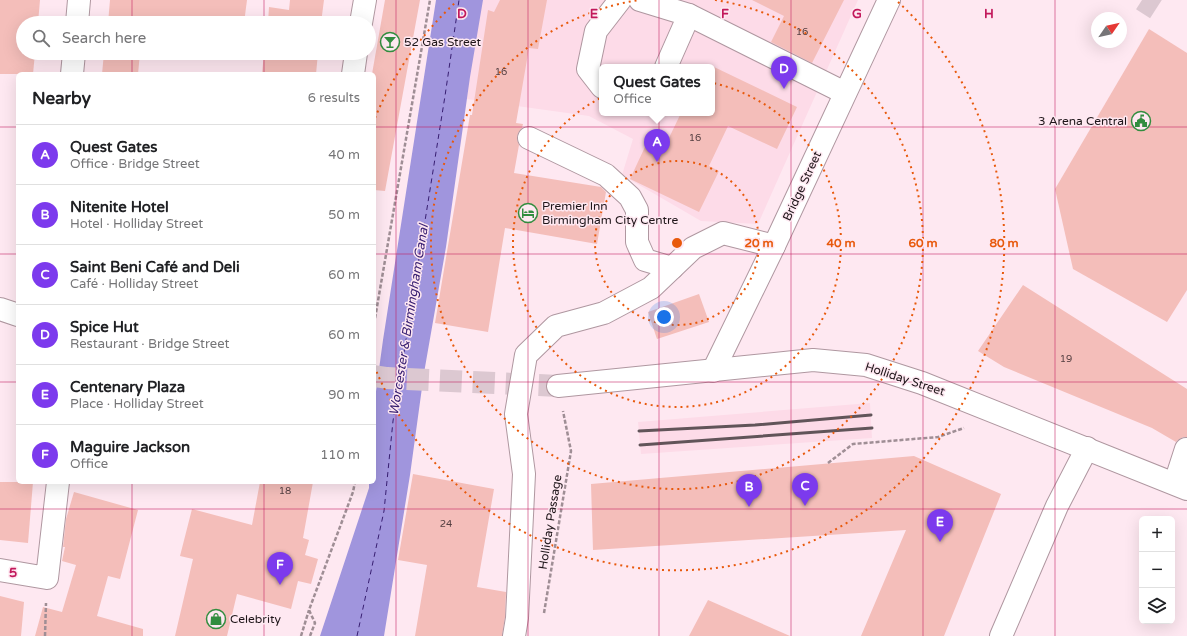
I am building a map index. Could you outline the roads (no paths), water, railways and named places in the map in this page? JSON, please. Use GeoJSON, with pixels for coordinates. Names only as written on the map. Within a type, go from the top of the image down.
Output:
{"type":"FeatureCollection","features":[{"type":"Feature","properties":{"kind":"street"},"geometry":{"type":"LineString","coordinates":[[78,16],[79,0]]}},
{"type":"Feature","properties":{"kind":"street"},"geometry":{"type":"LineString","coordinates":[[362,16],[365,0]]}},
{"type":"Feature","properties":{"kind":"street"},"geometry":{"type":"LineString","coordinates":[[599,83],[588,70],[596,31],[620,0]]}},
{"type":"Feature","properties":{"kind":"street"},"geometry":{"type":"LineString","coordinates":[[640,0],[689,15],[845,93]]}},
{"type":"Feature","properties":{"kind":"street","name":"Bridge Street"},"geometry":{"type":"LineString","coordinates":[[713,371],[774,246],[889,0]]}},
{"type":"Feature","properties":{"kind":"street"},"geometry":{"type":"LineString","coordinates":[[667,64],[689,15]]}},
{"type":"Feature","properties":{"kind":"street"},"geometry":{"type":"LineString","coordinates":[[72,72],[73,60]]}},
{"type":"Feature","properties":{"kind":"street"},"geometry":{"type":"LineString","coordinates":[[353,72],[355,60]]}},
{"type":"Feature","properties":{"kind":"street"},"geometry":{"type":"LineString","coordinates":[[529,138],[606,175],[630,197],[637,210],[637,242],[645,260],[672,268]]}},
{"type":"Feature","properties":{"kind":"street"},"geometry":{"type":"LineString","coordinates":[[514,636],[517,618],[524,474],[516,414],[526,354],[556,326],[604,313],[651,288],[693,248],[723,232],[774,246]]}},
{"type":"Feature","properties":{"kind":"street"},"geometry":{"type":"LineString","coordinates":[[0,309],[16,314]]}},
{"type":"Feature","properties":{"kind":"street","name":"Holliday Street"},"geometry":{"type":"LineString","coordinates":[[558,386],[813,360],[866,365],[922,383],[1181,486]]}},
{"type":"Feature","properties":{"kind":"street"},"geometry":{"type":"LineString","coordinates":[[1001,636],[1057,506],[1087,448]]}},
{"type":"Feature","properties":{"kind":"street"},"geometry":{"type":"LineString","coordinates":[[1181,486],[1186,449]]}},
{"type":"Feature","properties":{"kind":"street"},"geometry":{"type":"LineString","coordinates":[[0,570],[47,578],[58,484]]}},
{"type":"Feature","properties":{"kind":"water","name":"Worcester & Birmingham Canal"},"geometry":{"type":"Polygon","coordinates":[[[436,0],[483,0],[470,77],[446,247],[424,373],[410,475],[384,636],[320,636],[369,488],[369,484],[376,484],[376,391],[436,0]]]}},
{"type":"Feature","properties":{"kind":"tunnel"},"geometry":{"type":"LineString","coordinates":[[1142,0],[1156,9]]}},
{"type":"Feature","properties":{"kind":"tunnel"},"geometry":{"type":"LineString","coordinates":[[376,376],[558,386]]}},
{"type":"Feature","properties":{"kind":"railway"},"geometry":{"type":"LineString","coordinates":[[639,431],[755,425],[871,415]]}},
{"type":"Feature","properties":{"kind":"railway"},"geometry":{"type":"LineString","coordinates":[[640,445],[872,428]]}},
{"type":"Feature","properties":{"kind":"place","name":"52 Gas Street"},"geometry":{"type":"Point","coordinates":[390,42]}},
{"type":"Feature","properties":{"kind":"place","name":"Spice Hut"},"geometry":{"type":"Point","coordinates":[784,89]}},
{"type":"Feature","properties":{"kind":"place","name":"3 Arena Central"},"geometry":{"type":"Point","coordinates":[1141,121]}},
{"type":"Feature","properties":{"kind":"place","name":"Quest Gates"},"geometry":{"type":"Point","coordinates":[657,162]}},
{"type":"Feature","properties":{"kind":"place","name":"Premier Inn Birmingham City Centre"},"geometry":{"type":"Point","coordinates":[528,213]}},
{"type":"Feature","properties":{"kind":"place","name":"Saint Beni Café and Deli"},"geometry":{"type":"Point","coordinates":[805,506]}},
{"type":"Feature","properties":{"kind":"place","name":"Nitenite Hotel"},"geometry":{"type":"Point","coordinates":[749,507]}},
{"type":"Feature","properties":{"kind":"place","name":"Centenary Plaza"},"geometry":{"type":"Point","coordinates":[940,542]}},
{"type":"Feature","properties":{"kind":"place","name":"Maguire Jackson"},"geometry":{"type":"Point","coordinates":[280,585]}},
{"type":"Feature","properties":{"kind":"place","name":"Celebrity"},"geometry":{"type":"Point","coordinates":[216,619]}}]}
